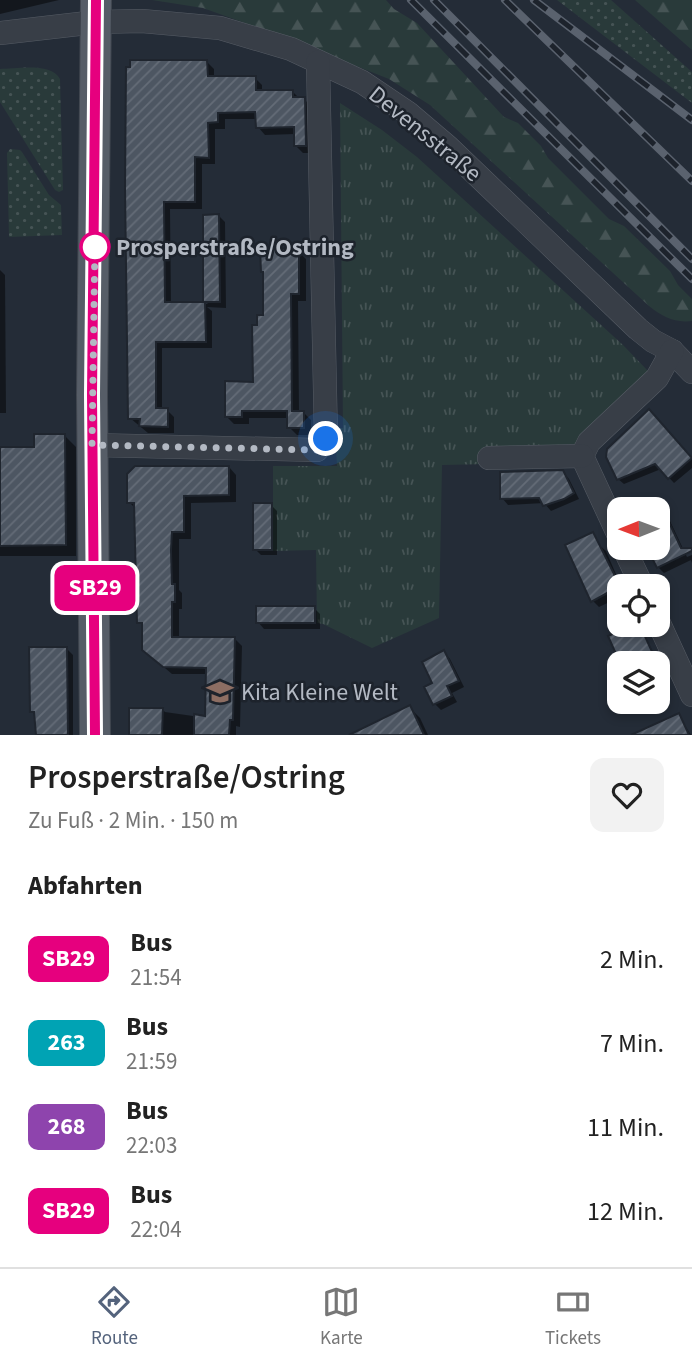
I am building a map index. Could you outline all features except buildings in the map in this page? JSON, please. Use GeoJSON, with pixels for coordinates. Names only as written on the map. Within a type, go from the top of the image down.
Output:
{"type":"FeatureCollection","features":[{"type":"Feature","properties":{"kind":"main road"},"geometry":{"type":"LineString","coordinates":[[95,735],[92,445],[96,11]]}},
{"type":"Feature","properties":{"kind":"street","name":"Devensstraße"},"geometry":{"type":"LineString","coordinates":[[0,33],[96,11],[142,21],[220,28],[291,49],[362,82],[408,113],[447,147],[638,329],[653,341],[682,348],[692,372]]}},
{"type":"Feature","properties":{"kind":"street"},"geometry":{"type":"LineString","coordinates":[[92,445],[317,450],[326,439],[318,62]]}},
{"type":"Feature","properties":{"kind":"street"},"geometry":{"type":"LineString","coordinates":[[582,456],[590,442],[657,378],[682,348]]}},
{"type":"Feature","properties":{"kind":"street"},"geometry":{"type":"LineString","coordinates":[[489,458],[582,456]]}},
{"type":"Feature","properties":{"kind":"street"},"geometry":{"type":"LineString","coordinates":[[582,456],[607,510]]}},
{"type":"Feature","properties":{"kind":"street"},"geometry":{"type":"LineString","coordinates":[[665,637],[692,695]]}},
{"type":"Feature","properties":{"kind":"green space"},"geometry":{"type":"Polygon","coordinates":[[[152,0],[386,0],[394,9],[417,23],[504,117],[518,123],[541,146],[548,158],[609,219],[624,226],[670,271],[678,285],[692,299],[692,321],[669,318],[649,306],[430,105],[389,79],[203,8],[152,0]]]}},
{"type":"Feature","properties":{"kind":"green space"},"geometry":{"type":"Polygon","coordinates":[[[557,0],[611,0],[692,72],[692,103],[557,0]]]}},
{"type":"Feature","properties":{"kind":"green space"},"geometry":{"type":"Polygon","coordinates":[[[635,0],[692,0],[692,50],[635,0]]]}},
{"type":"Feature","properties":{"kind":"green space"},"geometry":{"type":"Polygon","coordinates":[[[42,68],[56,74],[60,79],[63,190],[59,192],[55,190],[0,102],[0,69],[42,68]]]}},
{"type":"Feature","properties":{"kind":"green space"},"geometry":{"type":"Polygon","coordinates":[[[340,103],[417,157],[648,371],[646,384],[580,444],[490,448],[489,464],[442,465],[439,618],[372,648],[317,623],[316,550],[273,551],[273,466],[337,466],[335,428],[343,428],[340,103]]]}},
{"type":"Feature","properties":{"kind":"green space"},"geometry":{"type":"Polygon","coordinates":[[[10,149],[22,152],[49,195],[61,205],[62,235],[9,237],[7,153],[10,149]]]}},
{"type":"Feature","properties":{"kind":"railway"},"geometry":{"type":"LineString","coordinates":[[411,0],[692,279]]}},
{"type":"Feature","properties":{"kind":"railway"},"geometry":{"type":"LineString","coordinates":[[434,0],[692,259]]}},
{"type":"Feature","properties":{"kind":"railway"},"geometry":{"type":"LineString","coordinates":[[505,0],[692,181]]}},
{"type":"Feature","properties":{"kind":"railway"},"geometry":{"type":"LineString","coordinates":[[534,0],[692,120]]}},
{"type":"Feature","properties":{"kind":"bus line","name":"SB29"},"geometry":{"type":"LineString","coordinates":[[95,735],[92,395],[96,0]]}},
{"type":"Feature","properties":{"kind":"place","name":"Prosperstraße/Ostring"},"geometry":{"type":"Point","coordinates":[95,247]}},
{"type":"Feature","properties":{"kind":"place","name":"Kita Kleine Welt"},"geometry":{"type":"Point","coordinates":[220,692]}},
{"type":"Feature","properties":{"kind":"route"},"geometry":{"type":"LineString","coordinates":[[95,247],[95,238],[92,445],[317,450],[326,439]]}}]}
